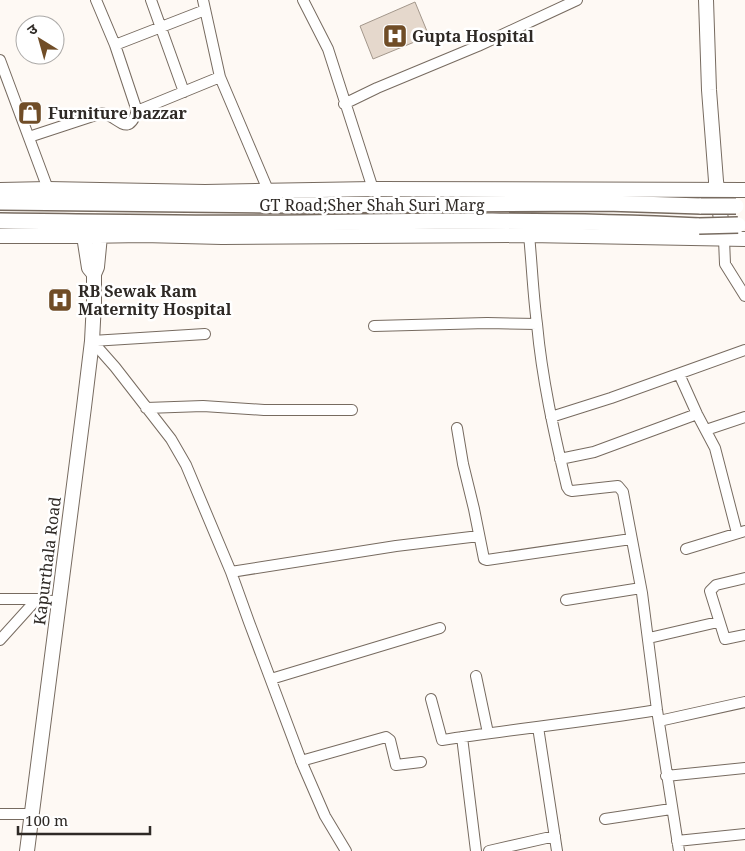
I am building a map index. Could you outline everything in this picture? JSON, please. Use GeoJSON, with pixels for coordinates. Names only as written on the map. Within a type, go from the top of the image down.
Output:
{"type":"FeatureCollection","features":[{"type":"Feature","properties":{"kind":"highway","name":"GT Road;Sher Shah Suri Marg"},"geometry":{"type":"LineString","coordinates":[[0,202],[272,205],[606,202],[740,206]]}},
{"type":"Feature","properties":{"kind":"highway","name":"GT Road;Sher Shah Suri Marg"},"geometry":{"type":"LineString","coordinates":[[0,220],[301,223],[382,221],[621,222],[699,226],[741,225]]}},
{"type":"Feature","properties":{"kind":"main road"},"geometry":{"type":"LineString","coordinates":[[706,0],[709,90],[716,181],[724,239]]}},
{"type":"Feature","properties":{"kind":"main road"},"geometry":{"type":"LineString","coordinates":[[0,190],[206,192],[373,189],[745,190]]}},
{"type":"Feature","properties":{"kind":"main road"},"geometry":{"type":"LineString","coordinates":[[0,236],[143,235],[222,238],[529,235],[745,239]]}},
{"type":"Feature","properties":{"kind":"main road","name":"Kapurthala Road"},"geometry":{"type":"LineString","coordinates":[[84,236],[89,268],[94,274]]}},
{"type":"Feature","properties":{"kind":"main road","name":"Kapurthala Road"},"geometry":{"type":"LineString","coordinates":[[27,851],[92,342],[94,274],[97,267],[100,236]]}},
{"type":"Feature","properties":{"kind":"street"},"geometry":{"type":"LineString","coordinates":[[29,136],[102,113],[124,124],[130,124],[134,121],[138,111],[115,45],[96,0]]}},
{"type":"Feature","properties":{"kind":"street"},"geometry":{"type":"LineString","coordinates":[[150,0],[184,92]]}},
{"type":"Feature","properties":{"kind":"street"},"geometry":{"type":"LineString","coordinates":[[303,0],[328,49],[344,104],[373,189]]}},
{"type":"Feature","properties":{"kind":"street"},"geometry":{"type":"LineString","coordinates":[[344,104],[577,0]]}},
{"type":"Feature","properties":{"kind":"street"},"geometry":{"type":"LineString","coordinates":[[115,45],[160,28],[204,5],[220,77],[268,190]]}},
{"type":"Feature","properties":{"kind":"street"},"geometry":{"type":"LineString","coordinates":[[0,60],[3,78],[29,136],[48,189]]}},
{"type":"Feature","properties":{"kind":"street"},"geometry":{"type":"LineString","coordinates":[[138,111],[220,77]]}},
{"type":"Feature","properties":{"kind":"street"},"geometry":{"type":"LineString","coordinates":[[529,235],[537,324],[551,417],[569,490],[616,486],[622,489],[649,638],[666,776],[678,846],[745,834]]}},
{"type":"Feature","properties":{"kind":"street"},"geometry":{"type":"LineString","coordinates":[[724,239],[725,264],[745,296]]}},
{"type":"Feature","properties":{"kind":"street"},"geometry":{"type":"LineString","coordinates":[[374,326],[487,323],[537,324]]}},
{"type":"Feature","properties":{"kind":"street"},"geometry":{"type":"LineString","coordinates":[[92,342],[205,334]]}},
{"type":"Feature","properties":{"kind":"street"},"geometry":{"type":"LineString","coordinates":[[92,342],[115,367],[171,439],[186,465],[231,572],[301,761],[322,808],[346,851]]}},
{"type":"Feature","properties":{"kind":"street"},"geometry":{"type":"LineString","coordinates":[[551,417],[745,350]]}},
{"type":"Feature","properties":{"kind":"street"},"geometry":{"type":"LineString","coordinates":[[679,374],[718,456],[741,532],[686,549]]}},
{"type":"Feature","properties":{"kind":"street"},"geometry":{"type":"LineString","coordinates":[[146,408],[203,406],[289,410],[352,410]]}},
{"type":"Feature","properties":{"kind":"street"},"geometry":{"type":"LineString","coordinates":[[560,459],[594,452],[697,414]]}},
{"type":"Feature","properties":{"kind":"street"},"geometry":{"type":"LineString","coordinates":[[706,430],[745,417]]}},
{"type":"Feature","properties":{"kind":"street"},"geometry":{"type":"LineString","coordinates":[[457,428],[483,558],[487,560],[631,539]]}},
{"type":"Feature","properties":{"kind":"street"},"geometry":{"type":"LineString","coordinates":[[231,572],[396,546],[479,536]]}},
{"type":"Feature","properties":{"kind":"street"},"geometry":{"type":"LineString","coordinates":[[745,578],[716,584],[711,588],[718,622],[726,640],[745,635]]}},
{"type":"Feature","properties":{"kind":"street"},"geometry":{"type":"LineString","coordinates":[[566,600],[641,588]]}},
{"type":"Feature","properties":{"kind":"street"},"geometry":{"type":"LineString","coordinates":[[0,599],[38,599],[59,602]]}},
{"type":"Feature","properties":{"kind":"street"},"geometry":{"type":"LineString","coordinates":[[0,640],[38,599]]}},
{"type":"Feature","properties":{"kind":"street"},"geometry":{"type":"LineString","coordinates":[[649,638],[718,622]]}},
{"type":"Feature","properties":{"kind":"street"},"geometry":{"type":"LineString","coordinates":[[271,678],[440,628]]}},
{"type":"Feature","properties":{"kind":"street"},"geometry":{"type":"LineString","coordinates":[[476,676],[488,733]]}},
{"type":"Feature","properties":{"kind":"street"},"geometry":{"type":"LineString","coordinates":[[431,699],[441,740],[657,710]]}},
{"type":"Feature","properties":{"kind":"street"},"geometry":{"type":"LineString","coordinates":[[659,721],[745,702]]}},
{"type":"Feature","properties":{"kind":"street"},"geometry":{"type":"LineString","coordinates":[[538,727],[557,851]]}},
{"type":"Feature","properties":{"kind":"street"},"geometry":{"type":"LineString","coordinates":[[301,761],[386,737],[390,740],[396,765],[422,762]]}},
{"type":"Feature","properties":{"kind":"street"},"geometry":{"type":"LineString","coordinates":[[462,737],[476,851]]}},
{"type":"Feature","properties":{"kind":"street"},"geometry":{"type":"LineString","coordinates":[[666,776],[745,768]]}},
{"type":"Feature","properties":{"kind":"street"},"geometry":{"type":"LineString","coordinates":[[604,819],[671,809]]}},
{"type":"Feature","properties":{"kind":"street"},"geometry":{"type":"LineString","coordinates":[[0,814],[32,814]]}},
{"type":"Feature","properties":{"kind":"street"},"geometry":{"type":"LineString","coordinates":[[489,851],[555,836]]}},
{"type":"Feature","properties":{"kind":"building"},"geometry":{"type":"Polygon","coordinates":[[[415,2],[429,36],[373,59],[360,26],[415,2]]]}},
{"type":"Feature","properties":{"kind":"place","name":"Gupta Hospital"},"geometry":{"type":"Point","coordinates":[395,36]}},
{"type":"Feature","properties":{"kind":"place","name":"Furniture bazzar"},"geometry":{"type":"Point","coordinates":[30,113]}},
{"type":"Feature","properties":{"kind":"place","name":"RB Sewak Ram Maternity Hospital"},"geometry":{"type":"Point","coordinates":[60,300]}}]}
